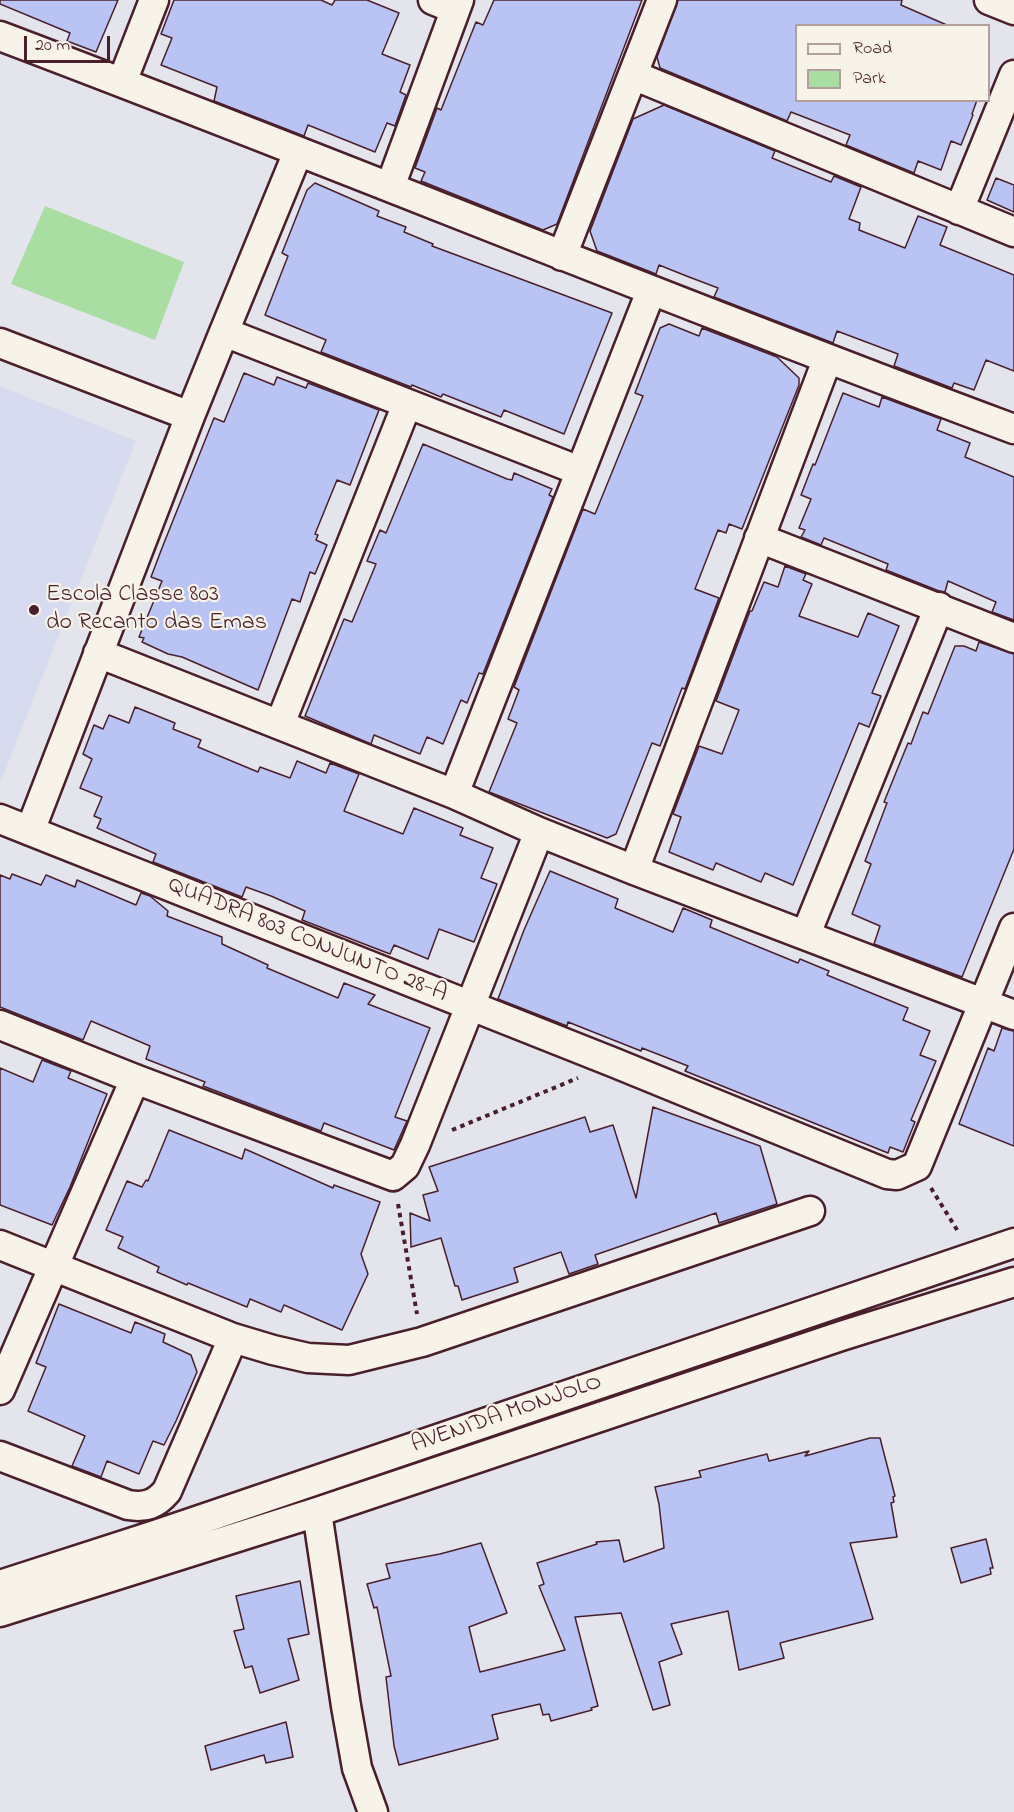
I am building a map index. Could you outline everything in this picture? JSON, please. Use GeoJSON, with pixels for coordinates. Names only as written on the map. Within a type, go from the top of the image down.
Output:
{"type":"FeatureCollection","features":[{"type":"Feature","properties":{"kind":"street"},"geometry":{"type":"LineString","coordinates":[[122,82],[154,0]]}},
{"type":"Feature","properties":{"kind":"street"},"geometry":{"type":"LineString","coordinates":[[562,256],[662,0]]}},
{"type":"Feature","properties":{"kind":"street"},"geometry":{"type":"LineString","coordinates":[[989,0],[1014,10]]}},
{"type":"Feature","properties":{"kind":"street"},"geometry":{"type":"LineString","coordinates":[[390,188],[449,3]]}},
{"type":"Feature","properties":{"kind":"street"},"geometry":{"type":"LineString","coordinates":[[0,36],[827,360],[1014,429]]}},
{"type":"Feature","properties":{"kind":"street"},"geometry":{"type":"LineString","coordinates":[[633,75],[1014,232]]}},
{"type":"Feature","properties":{"kind":"street"},"geometry":{"type":"LineString","coordinates":[[959,210],[1014,75]]}},
{"type":"Feature","properties":{"kind":"street"},"geometry":{"type":"LineString","coordinates":[[30,831],[190,416],[298,152]]}},
{"type":"Feature","properties":{"kind":"street"},"geometry":{"type":"LineString","coordinates":[[454,794],[651,291]]}},
{"type":"Feature","properties":{"kind":"street"},"geometry":{"type":"LineString","coordinates":[[224,332],[579,471]]}},
{"type":"Feature","properties":{"kind":"street"},"geometry":{"type":"LineString","coordinates":[[0,343],[190,416]]}},
{"type":"Feature","properties":{"kind":"street"},"geometry":{"type":"LineString","coordinates":[[634,870],[827,360]]}},
{"type":"Feature","properties":{"kind":"street"},"geometry":{"type":"LineString","coordinates":[[280,724],[407,404]]}},
{"type":"Feature","properties":{"kind":"street"},"geometry":{"type":"LineString","coordinates":[[759,538],[1014,638]]}},
{"type":"Feature","properties":{"kind":"street"},"geometry":{"type":"LineString","coordinates":[[806,934],[939,607]]}},
{"type":"Feature","properties":{"kind":"street"},"geometry":{"type":"LineString","coordinates":[[98,653],[454,794],[539,832],[634,870],[1014,1015]]}},
{"type":"Feature","properties":{"kind":"street","name":"QUADRA 803 CONJUNTO 28-A"},"geometry":{"type":"LineString","coordinates":[[0,819],[615,1063],[887,1174],[897,1175],[917,1166]]}},
{"type":"Feature","properties":{"kind":"street"},"geometry":{"type":"LineString","coordinates":[[0,1025],[135,1079],[393,1176],[405,1166],[415,1145],[539,832]]}},
{"type":"Feature","properties":{"kind":"street"},"geometry":{"type":"LineString","coordinates":[[917,1166],[1014,928]]}},
{"type":"Feature","properties":{"kind":"street"},"geometry":{"type":"LineString","coordinates":[[0,1390],[135,1079]]}},
{"type":"Feature","properties":{"kind":"street"},"geometry":{"type":"LineString","coordinates":[[0,1245],[233,1338],[308,1358],[349,1360],[422,1342],[810,1211]]}},
{"type":"Feature","properties":{"kind":"street","name":"AVENIDA MONJOLO"},"geometry":{"type":"LineString","coordinates":[[1,1580],[158,1534],[1014,1243]]}},
{"type":"Feature","properties":{"kind":"street"},"geometry":{"type":"LineString","coordinates":[[0,1612],[317,1512],[841,1335],[1014,1282]]}},
{"type":"Feature","properties":{"kind":"street"},"geometry":{"type":"LineString","coordinates":[[0,1456],[128,1505],[142,1507],[152,1504],[167,1491],[233,1338]]}},
{"type":"Feature","properties":{"kind":"street"},"geometry":{"type":"LineString","coordinates":[[317,1512],[357,1768],[373,1812]]}},
{"type":"Feature","properties":{"kind":"path"},"geometry":{"type":"LineString","coordinates":[[415,1145],[615,1063]]}},
{"type":"Feature","properties":{"kind":"path"},"geometry":{"type":"LineString","coordinates":[[917,1166],[974,1256]]}},
{"type":"Feature","properties":{"kind":"path"},"geometry":{"type":"LineString","coordinates":[[393,1176],[422,1342]]}},
{"type":"Feature","properties":{"kind":"shaded area","name":"Escola Classe 803 do Recanto das Emas"},"geometry":{"type":"Polygon","coordinates":[[[0,386],[136,441],[1,781],[0,780],[0,386]]]}},
{"type":"Feature","properties":{"kind":"green space"},"geometry":{"type":"Polygon","coordinates":[[[45,206],[184,262],[155,340],[11,284],[45,206]]]}},
{"type":"Feature","properties":{"kind":"building"},"geometry":{"type":"Polygon","coordinates":[[[0,0],[118,0],[96,52],[67,41],[70,33],[0,4],[0,0]]]}},
{"type":"Feature","properties":{"kind":"building"},"geometry":{"type":"Polygon","coordinates":[[[174,0],[321,0],[332,5],[335,0],[367,0],[399,13],[382,54],[410,65],[400,92],[406,95],[395,126],[387,123],[375,152],[308,125],[304,136],[214,101],[217,87],[161,65],[172,38],[161,34],[174,0]]]}},
{"type":"Feature","properties":{"kind":"building"},"geometry":{"type":"Polygon","coordinates":[[[494,0],[642,0],[557,224],[543,230],[421,181],[425,172],[415,168],[437,108],[441,110],[476,22],[483,25],[494,0]]]}},
{"type":"Feature","properties":{"kind":"building"},"geometry":{"type":"Polygon","coordinates":[[[678,0],[902,0],[901,5],[944,24],[795,24],[795,102],[976,102],[961,145],[951,141],[941,170],[918,161],[914,173],[846,145],[850,135],[791,112],[787,121],[660,68],[657,57],[678,0]]]}},
{"type":"Feature","properties":{"kind":"building"},"geometry":{"type":"Polygon","coordinates":[[[664,105],[775,151],[772,158],[831,182],[834,176],[861,187],[849,219],[860,223],[859,230],[905,248],[918,216],[947,227],[940,245],[1014,275],[1014,371],[986,360],[974,390],[954,383],[952,388],[894,366],[898,354],[837,331],[833,343],[714,297],[718,288],[659,265],[656,274],[597,251],[590,231],[633,119],[664,105]]]}},
{"type":"Feature","properties":{"kind":"building"},"geometry":{"type":"Polygon","coordinates":[[[996,178],[1014,185],[1014,212],[987,200],[996,178]]]}},
{"type":"Feature","properties":{"kind":"building"},"geometry":{"type":"Polygon","coordinates":[[[315,183],[379,211],[377,216],[406,227],[404,232],[433,244],[432,246],[612,313],[564,434],[504,410],[501,417],[443,394],[441,397],[412,385],[411,387],[321,352],[326,340],[265,315],[288,256],[282,253],[307,190],[315,183]]]}},
{"type":"Feature","properties":{"kind":"building"},"geometry":{"type":"Polygon","coordinates":[[[669,324],[699,336],[702,328],[777,357],[799,378],[799,385],[742,529],[729,524],[726,533],[718,530],[695,589],[719,598],[685,689],[682,688],[660,746],[652,743],[616,834],[607,838],[489,792],[517,723],[508,719],[519,690],[514,687],[583,509],[595,514],[643,396],[635,393],[660,328],[669,324]]]}},
{"type":"Feature","properties":{"kind":"building"},"geometry":{"type":"Polygon","coordinates":[[[244,373],[274,385],[277,377],[306,388],[308,383],[379,410],[350,485],[337,480],[315,534],[318,535],[316,540],[327,545],[315,574],[310,572],[300,602],[292,599],[258,690],[182,657],[168,654],[142,642],[144,638],[139,637],[162,581],[151,577],[162,548],[214,418],[224,422],[244,373]]]}},
{"type":"Feature","properties":{"kind":"building"},"geometry":{"type":"Polygon","coordinates":[[[843,393],[879,407],[882,397],[941,419],[937,430],[970,443],[965,457],[1014,477],[1014,620],[992,612],[996,602],[948,581],[945,592],[939,591],[886,570],[888,564],[824,538],[821,545],[801,537],[805,530],[799,528],[811,499],[801,495],[843,393]]]}},
{"type":"Feature","properties":{"kind":"building"},"geometry":{"type":"Polygon","coordinates":[[[423,444],[507,479],[512,480],[514,473],[552,489],[549,495],[553,497],[483,674],[479,673],[467,703],[461,700],[443,744],[427,737],[420,754],[374,735],[371,744],[305,716],[344,619],[352,622],[376,564],[367,561],[380,530],[386,533],[423,444]]]}},
{"type":"Feature","properties":{"kind":"building"},"geometry":{"type":"Polygon","coordinates":[[[785,566],[806,574],[803,580],[812,584],[799,616],[858,637],[868,613],[899,626],[872,693],[881,696],[869,727],[859,723],[793,885],[765,873],[761,882],[716,863],[713,870],[669,852],[681,817],[673,814],[699,746],[722,754],[739,710],[716,701],[750,611],[752,611],[764,582],[778,587],[785,566]]]}},
{"type":"Feature","properties":{"kind":"building"},"geometry":{"type":"Polygon","coordinates":[[[979,642],[1014,654],[1014,849],[962,977],[874,944],[880,926],[852,914],[871,864],[865,861],[887,803],[884,802],[908,743],[911,744],[923,712],[928,714],[955,646],[964,646],[976,651],[979,642]]]}},
{"type":"Feature","properties":{"kind":"building"},"geometry":{"type":"Polygon","coordinates":[[[135,707],[175,723],[173,729],[201,740],[198,747],[258,772],[260,767],[290,778],[297,761],[326,773],[330,763],[359,774],[344,811],[403,834],[414,808],[463,828],[460,835],[493,848],[481,878],[497,884],[474,942],[439,929],[428,959],[394,945],[390,954],[302,920],[305,911],[271,896],[246,887],[242,897],[153,862],[156,854],[97,828],[101,819],[94,816],[102,797],[80,788],[92,759],[83,754],[94,725],[103,729],[109,715],[129,723],[135,707]]]}},
{"type":"Feature","properties":{"kind":"building"},"geometry":{"type":"Polygon","coordinates":[[[550,871],[618,899],[615,908],[673,932],[683,908],[712,920],[710,927],[798,963],[800,959],[829,971],[827,975],[908,1008],[903,1020],[930,1031],[920,1055],[936,1061],[911,1120],[915,1122],[903,1152],[890,1147],[888,1153],[685,1071],[688,1066],[642,1048],[641,1051],[568,1022],[567,1026],[498,999],[524,930],[550,871]]]}},
{"type":"Feature","properties":{"kind":"building"},"geometry":{"type":"Polygon","coordinates":[[[12,874],[41,885],[46,875],[75,887],[77,880],[136,905],[141,893],[150,896],[168,911],[167,916],[222,937],[222,944],[268,965],[267,968],[338,998],[344,983],[375,995],[368,1004],[430,1028],[395,1117],[407,1121],[394,1150],[324,1123],[321,1131],[203,1086],[205,1082],[146,1059],[150,1046],[91,1021],[83,1040],[0,1007],[0,875],[10,879],[12,874]]]}},
{"type":"Feature","properties":{"kind":"building"},"geometry":{"type":"Polygon","coordinates":[[[1002,1028],[1014,1031],[1014,1146],[959,1124],[988,1048],[994,1051],[1002,1028]]]}},
{"type":"Feature","properties":{"kind":"building"},"geometry":{"type":"Polygon","coordinates":[[[42,1060],[71,1071],[68,1078],[107,1094],[70,1187],[52,1225],[0,1205],[0,1068],[33,1082],[42,1060]]]}},
{"type":"Feature","properties":{"kind":"building"},"geometry":{"type":"Polygon","coordinates":[[[653,1107],[760,1146],[777,1204],[719,1223],[716,1213],[595,1255],[598,1264],[569,1274],[561,1252],[514,1268],[518,1282],[462,1300],[458,1286],[455,1286],[441,1238],[411,1247],[410,1213],[430,1221],[423,1195],[438,1191],[429,1167],[585,1117],[590,1132],[613,1125],[636,1198],[653,1107]]]}},
{"type":"Feature","properties":{"kind":"building"},"geometry":{"type":"Polygon","coordinates":[[[169,1130],[242,1159],[245,1149],[333,1188],[334,1185],[380,1202],[361,1254],[368,1274],[342,1330],[284,1305],[281,1312],[250,1299],[247,1307],[157,1272],[159,1267],[118,1248],[123,1237],[106,1230],[127,1181],[142,1187],[146,1180],[148,1181],[169,1130]]]}},
{"type":"Feature","properties":{"kind":"building"},"geometry":{"type":"Polygon","coordinates":[[[59,1304],[131,1333],[135,1322],[165,1334],[163,1342],[191,1355],[197,1372],[176,1421],[164,1445],[153,1441],[139,1474],[107,1461],[101,1477],[72,1466],[85,1436],[28,1411],[46,1367],[36,1363],[59,1304]]]}},
{"type":"Feature","properties":{"kind":"building"},"geometry":{"type":"Polygon","coordinates":[[[870,1438],[880,1438],[895,1496],[893,1497],[894,1502],[891,1503],[897,1537],[850,1543],[873,1619],[780,1643],[784,1658],[739,1670],[728,1611],[671,1624],[682,1654],[659,1662],[670,1705],[653,1710],[621,1613],[575,1617],[598,1706],[591,1708],[592,1710],[551,1721],[549,1714],[543,1715],[540,1704],[492,1715],[498,1739],[399,1765],[394,1746],[386,1677],[391,1676],[377,1607],[374,1608],[367,1584],[390,1578],[386,1564],[440,1554],[481,1543],[507,1613],[469,1627],[480,1672],[565,1650],[539,1586],[544,1584],[537,1563],[597,1544],[596,1542],[619,1540],[624,1562],[664,1548],[655,1487],[701,1477],[699,1471],[767,1454],[769,1461],[809,1451],[805,1456],[870,1438]]]}},
{"type":"Feature","properties":{"kind":"building"},"geometry":{"type":"Polygon","coordinates":[[[986,1539],[993,1568],[990,1568],[991,1574],[961,1583],[951,1548],[986,1539]]]}},
{"type":"Feature","properties":{"kind":"building"},"geometry":{"type":"Polygon","coordinates":[[[300,1581],[309,1634],[288,1639],[299,1680],[260,1693],[252,1666],[245,1668],[234,1631],[244,1629],[236,1596],[300,1581]]]}},
{"type":"Feature","properties":{"kind":"building"},"geometry":{"type":"Polygon","coordinates":[[[286,1722],[293,1757],[266,1763],[264,1755],[211,1770],[205,1746],[286,1722]]]}},
{"type":"Feature","properties":{"kind":"place","name":"Escola Classe 803 do Recanto das Emas"},"geometry":{"type":"Point","coordinates":[34,610]}}]}
